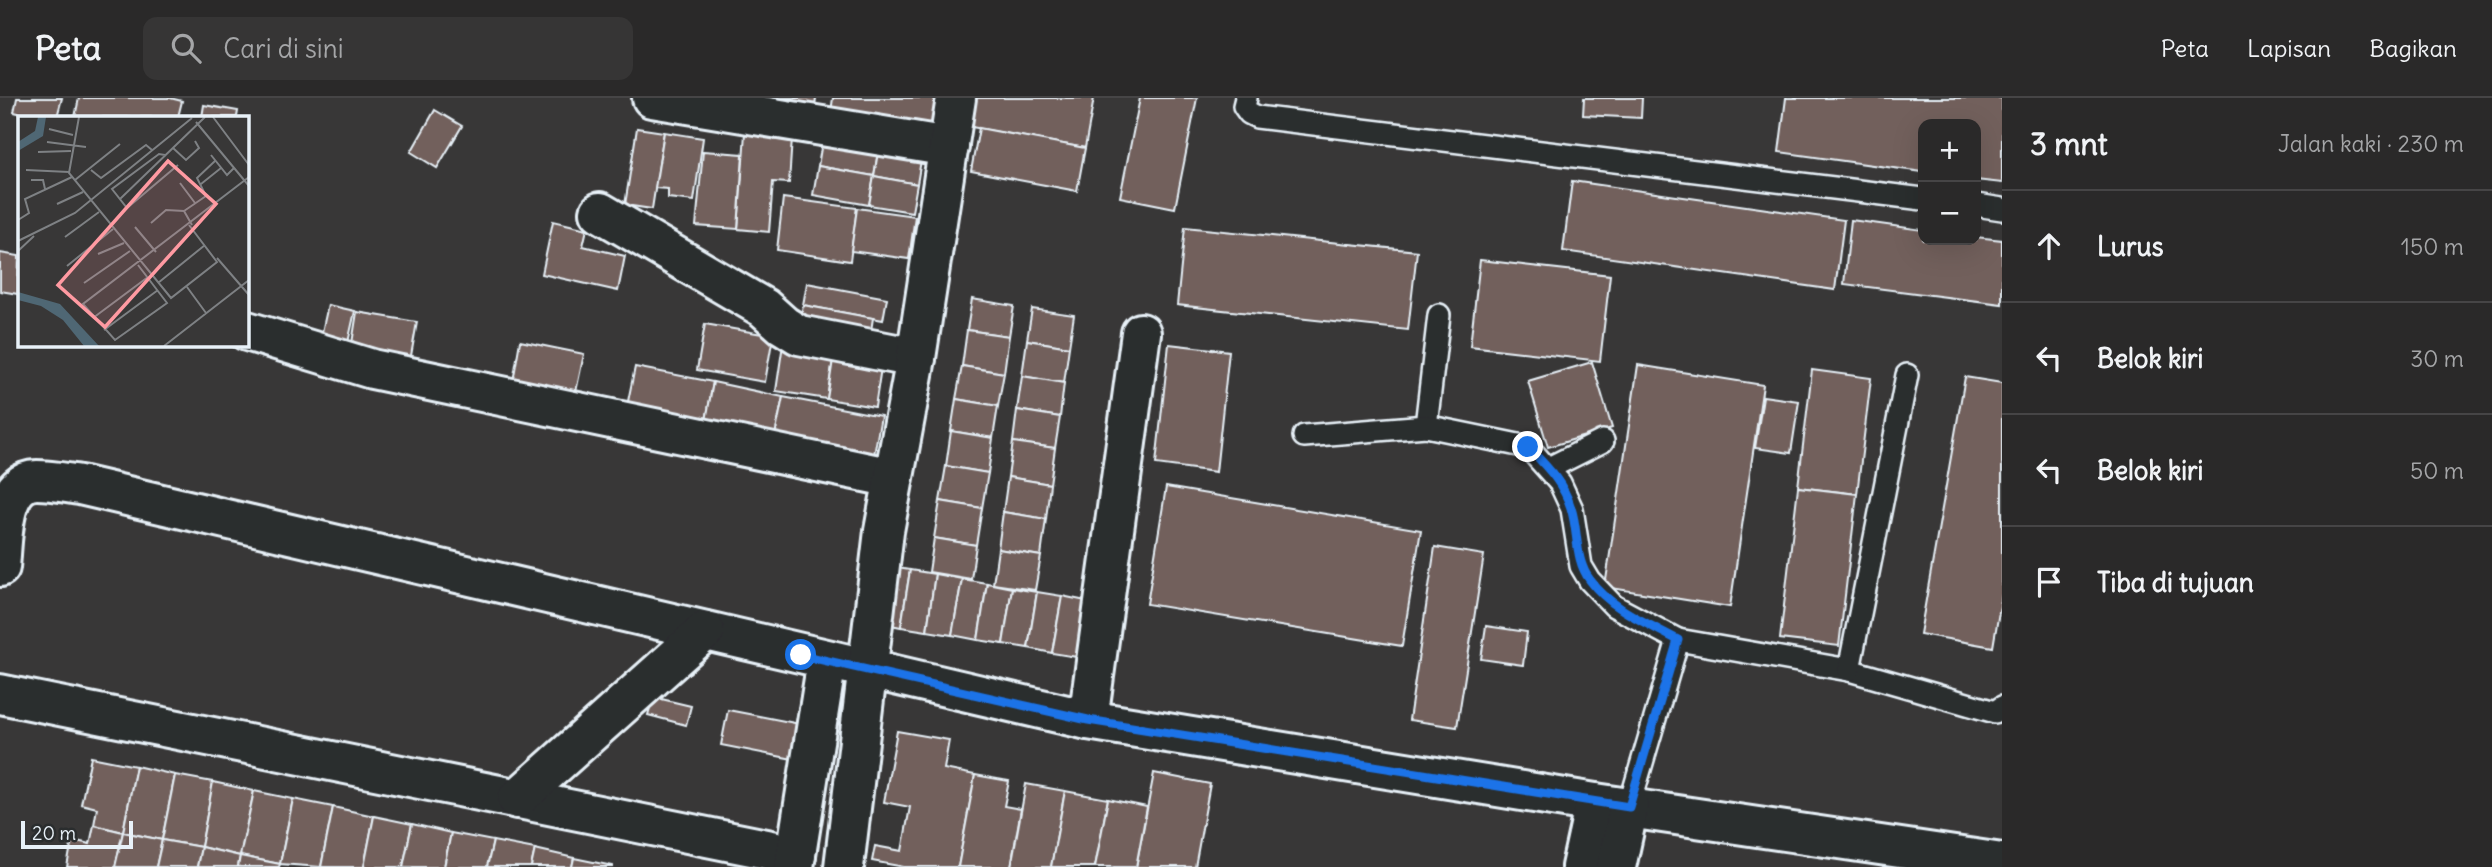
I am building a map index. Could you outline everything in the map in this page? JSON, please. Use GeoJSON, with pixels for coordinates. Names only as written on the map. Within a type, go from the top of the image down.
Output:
{"type":"FeatureCollection","features":[{"type":"Feature","properties":{"kind":"street"},"geometry":{"type":"LineString","coordinates":[[652,98],[949,147]]}},
{"type":"Feature","properties":{"kind":"street"},"geometry":{"type":"LineString","coordinates":[[844,867],[884,531],[916,358],[956,98]]}},
{"type":"Feature","properties":{"kind":"street"},"geometry":{"type":"LineString","coordinates":[[600,212],[764,308],[799,335],[916,358]]}},
{"type":"Feature","properties":{"kind":"street"},"geometry":{"type":"LineString","coordinates":[[248,331],[372,369],[893,478]]}},
{"type":"Feature","properties":{"kind":"street"},"geometry":{"type":"LineString","coordinates":[[1088,720],[1141,333]]}},
{"type":"Feature","properties":{"kind":"street"},"geometry":{"type":"LineString","coordinates":[[0,567],[9,500],[15,489],[27,481],[36,480],[80,485],[1088,720],[1612,805],[2002,863]]}},
{"type":"Feature","properties":{"kind":"street"},"geometry":{"type":"LineString","coordinates":[[517,799],[705,631]]}},
{"type":"Feature","properties":{"kind":"street"},"geometry":{"type":"LineString","coordinates":[[0,694],[517,799],[795,861],[827,660]]}},
{"type":"Feature","properties":{"kind":"street"},"geometry":{"type":"LineString","coordinates":[[1581,867],[1612,805]]}},
{"type":"Feature","properties":{"kind":"street"},"geometry":{"type":"LineString","coordinates":[[1612,805],[1616,867]]}},
{"type":"Feature","properties":{"kind":"lane"},"geometry":{"type":"LineString","coordinates":[[1246,98],[1244,106],[1249,113],[1257,117],[1918,198]]}},
{"type":"Feature","properties":{"kind":"lane"},"geometry":{"type":"LineString","coordinates":[[1981,206],[2002,209]]}},
{"type":"Feature","properties":{"kind":"lane"},"geometry":{"type":"LineString","coordinates":[[1426,426],[1439,315]]}},
{"type":"Feature","properties":{"kind":"lane"},"geometry":{"type":"LineString","coordinates":[[1849,670],[1907,375]]}},
{"type":"Feature","properties":{"kind":"lane"},"geometry":{"type":"LineString","coordinates":[[1304,436],[1426,426],[1528,447],[1560,482],[1572,509],[1581,566],[1590,581],[1614,606],[1678,640],[1849,670],[1995,712],[2002,707]]}},
{"type":"Feature","properties":{"kind":"lane"},"geometry":{"type":"LineString","coordinates":[[1549,468],[1603,441]]}},
{"type":"Feature","properties":{"kind":"lane"},"geometry":{"type":"LineString","coordinates":[[1612,805],[1678,640]]}},
{"type":"Feature","properties":{"kind":"building"},"geometry":{"type":"Polygon","coordinates":[[[17,98],[62,98],[57,116],[30,116],[14,112],[17,98]]]}},
{"type":"Feature","properties":{"kind":"building"},"geometry":{"type":"Polygon","coordinates":[[[79,98],[170,98],[182,101],[178,116],[75,116],[79,98]]]}},
{"type":"Feature","properties":{"kind":"building"},"geometry":{"type":"Polygon","coordinates":[[[764,98],[816,98],[814,115],[764,98]]]}},
{"type":"Feature","properties":{"kind":"building"},"geometry":{"type":"Polygon","coordinates":[[[833,98],[937,98],[933,133],[830,119],[833,98]]]}},
{"type":"Feature","properties":{"kind":"building"},"geometry":{"type":"Polygon","coordinates":[[[971,98],[1094,98],[1085,148],[966,126],[971,98]]]}},
{"type":"Feature","properties":{"kind":"building"},"geometry":{"type":"Polygon","coordinates":[[[1140,98],[1197,98],[1175,208],[1120,197],[1140,98]]]}},
{"type":"Feature","properties":{"kind":"building"},"geometry":{"type":"Polygon","coordinates":[[[1584,98],[1642,98],[1641,118],[1583,115],[1584,98]]]}},
{"type":"Feature","properties":{"kind":"building"},"geometry":{"type":"Polygon","coordinates":[[[1786,98],[2002,98],[2002,183],[1981,181],[1981,119],[1918,119],[1918,171],[1779,152],[1786,98]]]}},
{"type":"Feature","properties":{"kind":"building"},"geometry":{"type":"Polygon","coordinates":[[[204,105],[238,111],[237,116],[202,116],[204,105]]]}},
{"type":"Feature","properties":{"kind":"building"},"geometry":{"type":"Polygon","coordinates":[[[435,110],[462,126],[437,168],[411,152],[435,110]]]}},
{"type":"Feature","properties":{"kind":"building"},"geometry":{"type":"Polygon","coordinates":[[[637,128],[664,132],[652,209],[625,205],[637,128]]]}},
{"type":"Feature","properties":{"kind":"building"},"geometry":{"type":"Polygon","coordinates":[[[979,128],[1085,148],[1077,191],[971,171],[979,128]]]}},
{"type":"Feature","properties":{"kind":"building"},"geometry":{"type":"Polygon","coordinates":[[[664,132],[703,138],[694,201],[668,198],[668,189],[655,188],[664,132]]]}},
{"type":"Feature","properties":{"kind":"building"},"geometry":{"type":"Polygon","coordinates":[[[745,133],[792,138],[789,183],[773,182],[769,232],[738,229],[745,133]]]}},
{"type":"Feature","properties":{"kind":"building"},"geometry":{"type":"Polygon","coordinates":[[[823,136],[879,146],[874,176],[818,166],[823,136]]]}},
{"type":"Feature","properties":{"kind":"building"},"geometry":{"type":"Polygon","coordinates":[[[879,146],[922,154],[917,184],[874,176],[879,146]]]}},
{"type":"Feature","properties":{"kind":"building"},"geometry":{"type":"Polygon","coordinates":[[[703,151],[743,154],[738,229],[696,226],[703,151]]]}},
{"type":"Feature","properties":{"kind":"building"},"geometry":{"type":"Polygon","coordinates":[[[818,166],[874,176],[869,205],[813,195],[818,166]]]}},
{"type":"Feature","properties":{"kind":"building"},"geometry":{"type":"Polygon","coordinates":[[[874,176],[917,184],[912,212],[869,205],[874,176]]]}},
{"type":"Feature","properties":{"kind":"building"},"geometry":{"type":"Polygon","coordinates":[[[1572,181],[1844,220],[1835,290],[1563,251],[1572,181]]]}},
{"type":"Feature","properties":{"kind":"building"},"geometry":{"type":"Polygon","coordinates":[[[783,198],[857,208],[850,261],[777,250],[783,198]]]}},
{"type":"Feature","properties":{"kind":"building"},"geometry":{"type":"Polygon","coordinates":[[[857,208],[915,216],[909,259],[851,251],[857,208]]]}},
{"type":"Feature","properties":{"kind":"building"},"geometry":{"type":"Polygon","coordinates":[[[1851,220],[1918,229],[1918,245],[1981,245],[1981,238],[2002,240],[2002,304],[1844,284],[1851,220]]]}},
{"type":"Feature","properties":{"kind":"building"},"geometry":{"type":"Polygon","coordinates":[[[553,221],[587,229],[583,246],[625,256],[618,291],[542,274],[553,221]]]}},
{"type":"Feature","properties":{"kind":"building"},"geometry":{"type":"Polygon","coordinates":[[[1185,227],[1417,251],[1408,330],[1177,305],[1185,227]]]}},
{"type":"Feature","properties":{"kind":"building"},"geometry":{"type":"Polygon","coordinates":[[[0,253],[18,256],[18,294],[0,291],[0,253]]]}},
{"type":"Feature","properties":{"kind":"building"},"geometry":{"type":"Polygon","coordinates":[[[1480,260],[1610,275],[1600,361],[1470,346],[1480,260]]]}},
{"type":"Feature","properties":{"kind":"building"},"geometry":{"type":"Polygon","coordinates":[[[807,283],[887,298],[883,320],[803,305],[807,283]]]}},
{"type":"Feature","properties":{"kind":"building"},"geometry":{"type":"Polygon","coordinates":[[[972,299],[1014,306],[1009,336],[967,330],[972,299]]]}},
{"type":"Feature","properties":{"kind":"building"},"geometry":{"type":"Polygon","coordinates":[[[328,305],[355,311],[347,347],[320,341],[328,305]]]}},
{"type":"Feature","properties":{"kind":"building"},"geometry":{"type":"Polygon","coordinates":[[[803,305],[873,318],[869,343],[798,330],[803,305]]]}},
{"type":"Feature","properties":{"kind":"building"},"geometry":{"type":"Polygon","coordinates":[[[1032,309],[1074,315],[1069,347],[1027,340],[1032,309]]]}},
{"type":"Feature","properties":{"kind":"building"},"geometry":{"type":"Polygon","coordinates":[[[357,312],[417,322],[409,367],[350,356],[357,312]]]}},
{"type":"Feature","properties":{"kind":"building"},"geometry":{"type":"Polygon","coordinates":[[[705,324],[773,336],[765,382],[697,370],[705,324]]]}},
{"type":"Feature","properties":{"kind":"building"},"geometry":{"type":"Polygon","coordinates":[[[967,330],[1009,336],[1004,373],[962,366],[967,330]]]}},
{"type":"Feature","properties":{"kind":"building"},"geometry":{"type":"Polygon","coordinates":[[[1027,340],[1069,347],[1064,383],[1022,376],[1027,340]]]}},
{"type":"Feature","properties":{"kind":"building"},"geometry":{"type":"Polygon","coordinates":[[[520,341],[584,354],[573,406],[511,393],[520,341]]]}},
{"type":"Feature","properties":{"kind":"building"},"geometry":{"type":"Polygon","coordinates":[[[783,344],[834,353],[827,399],[776,391],[783,344]]]}},
{"type":"Feature","properties":{"kind":"building"},"geometry":{"type":"Polygon","coordinates":[[[1169,344],[1229,351],[1216,472],[1156,464],[1169,344]]]}},
{"type":"Feature","properties":{"kind":"building"},"geometry":{"type":"Polygon","coordinates":[[[834,353],[882,361],[875,407],[827,399],[834,353]]]}},
{"type":"Feature","properties":{"kind":"building"},"geometry":{"type":"Polygon","coordinates":[[[1592,362],[1612,428],[1548,447],[1528,381],[1592,362]]]}},
{"type":"Feature","properties":{"kind":"building"},"geometry":{"type":"Polygon","coordinates":[[[1638,365],[1763,385],[1730,607],[1605,587],[1638,365]]]}},
{"type":"Feature","properties":{"kind":"building"},"geometry":{"type":"Polygon","coordinates":[[[962,366],[1004,373],[998,406],[956,399],[962,366]]]}},
{"type":"Feature","properties":{"kind":"building"},"geometry":{"type":"Polygon","coordinates":[[[635,367],[713,382],[704,432],[625,416],[635,367]]]}},
{"type":"Feature","properties":{"kind":"building"},"geometry":{"type":"Polygon","coordinates":[[[1812,370],[1871,378],[1857,494],[1798,487],[1812,370]]]}},
{"type":"Feature","properties":{"kind":"building"},"geometry":{"type":"Polygon","coordinates":[[[1022,376],[1064,383],[1060,417],[1017,410],[1022,376]]]}},
{"type":"Feature","properties":{"kind":"building"},"geometry":{"type":"Polygon","coordinates":[[[1965,377],[2002,383],[2002,594],[1993,647],[1920,634],[1965,377]]]}},
{"type":"Feature","properties":{"kind":"building"},"geometry":{"type":"Polygon","coordinates":[[[713,382],[783,397],[773,446],[704,432],[713,382]]]}},
{"type":"Feature","properties":{"kind":"building"},"geometry":{"type":"Polygon","coordinates":[[[1763,396],[1799,401],[1791,453],[1755,448],[1763,396]]]}},
{"type":"Feature","properties":{"kind":"building"},"geometry":{"type":"Polygon","coordinates":[[[783,397],[881,416],[872,466],[773,446],[783,397]]]}},
{"type":"Feature","properties":{"kind":"building"},"geometry":{"type":"Polygon","coordinates":[[[956,399],[998,406],[993,438],[951,431],[956,399]]]}},
{"type":"Feature","properties":{"kind":"building"},"geometry":{"type":"Polygon","coordinates":[[[1017,410],[1060,417],[1055,448],[1013,442],[1017,410]]]}},
{"type":"Feature","properties":{"kind":"building"},"geometry":{"type":"Polygon","coordinates":[[[951,431],[993,438],[988,473],[946,466],[951,431]]]}},
{"type":"Feature","properties":{"kind":"building"},"geometry":{"type":"Polygon","coordinates":[[[1013,442],[1055,448],[1050,484],[1008,477],[1013,442]]]}},
{"type":"Feature","properties":{"kind":"building"},"geometry":{"type":"Polygon","coordinates":[[[946,466],[988,473],[982,508],[940,501],[946,466]]]}},
{"type":"Feature","properties":{"kind":"building"},"geometry":{"type":"Polygon","coordinates":[[[1008,477],[1050,484],[1046,519],[1003,512],[1008,477]]]}},
{"type":"Feature","properties":{"kind":"building"},"geometry":{"type":"Polygon","coordinates":[[[1166,487],[1421,530],[1402,646],[1147,604],[1166,487]]]}},
{"type":"Feature","properties":{"kind":"building"},"geometry":{"type":"Polygon","coordinates":[[[1798,487],[1857,494],[1839,646],[1780,639],[1798,487]]]}},
{"type":"Feature","properties":{"kind":"building"},"geometry":{"type":"Polygon","coordinates":[[[940,501],[982,508],[976,545],[934,538],[940,501]]]}},
{"type":"Feature","properties":{"kind":"building"},"geometry":{"type":"Polygon","coordinates":[[[1003,512],[1046,519],[1041,556],[998,549],[1003,512]]]}},
{"type":"Feature","properties":{"kind":"building"},"geometry":{"type":"Polygon","coordinates":[[[934,538],[976,545],[971,579],[929,572],[934,538]]]}},
{"type":"Feature","properties":{"kind":"building"},"geometry":{"type":"Polygon","coordinates":[[[1435,547],[1484,555],[1457,727],[1409,720],[1435,547]]]}},
{"type":"Feature","properties":{"kind":"building"},"geometry":{"type":"Polygon","coordinates":[[[998,549],[1041,556],[1035,590],[993,584],[998,549]]]}},
{"type":"Feature","properties":{"kind":"building"},"geometry":{"type":"Polygon","coordinates":[[[885,566],[910,570],[901,627],[876,622],[885,566]]]}},
{"type":"Feature","properties":{"kind":"building"},"geometry":{"type":"Polygon","coordinates":[[[910,570],[935,574],[927,631],[901,627],[910,570]]]}},
{"type":"Feature","properties":{"kind":"building"},"geometry":{"type":"Polygon","coordinates":[[[935,574],[962,579],[952,635],[927,631],[935,574]]]}},
{"type":"Feature","properties":{"kind":"building"},"geometry":{"type":"Polygon","coordinates":[[[962,579],[987,583],[978,640],[952,635],[962,579]]]}},
{"type":"Feature","properties":{"kind":"building"},"geometry":{"type":"Polygon","coordinates":[[[987,583],[1012,588],[1003,644],[978,640],[987,583]]]}},
{"type":"Feature","properties":{"kind":"building"},"geometry":{"type":"Polygon","coordinates":[[[1012,588],[1037,592],[1028,648],[1003,644],[1012,588]]]}},
{"type":"Feature","properties":{"kind":"building"},"geometry":{"type":"Polygon","coordinates":[[[1037,592],[1062,596],[1052,653],[1028,648],[1037,592]]]}},
{"type":"Feature","properties":{"kind":"building"},"geometry":{"type":"Polygon","coordinates":[[[1062,596],[1086,601],[1077,657],[1052,653],[1062,596]]]}},
{"type":"Feature","properties":{"kind":"building"},"geometry":{"type":"Polygon","coordinates":[[[1486,626],[1527,632],[1523,665],[1481,659],[1486,626]]]}},
{"type":"Feature","properties":{"kind":"building"},"geometry":{"type":"Polygon","coordinates":[[[653,697],[691,706],[686,725],[648,715],[653,697]]]}},
{"type":"Feature","properties":{"kind":"building"},"geometry":{"type":"Polygon","coordinates":[[[728,710],[800,724],[793,759],[721,745],[728,710]]]}},
{"type":"Feature","properties":{"kind":"building"},"geometry":{"type":"Polygon","coordinates":[[[897,731],[949,740],[944,769],[975,775],[958,867],[904,867],[872,861],[875,846],[902,851],[910,807],[884,802],[897,731]]]}},
{"type":"Feature","properties":{"kind":"building"},"geometry":{"type":"Polygon","coordinates":[[[91,757],[136,766],[123,832],[94,825],[97,808],[81,804],[91,757]]]}},
{"type":"Feature","properties":{"kind":"building"},"geometry":{"type":"Polygon","coordinates":[[[136,766],[175,775],[162,840],[123,832],[136,766]]]}},
{"type":"Feature","properties":{"kind":"building"},"geometry":{"type":"Polygon","coordinates":[[[1154,773],[1210,784],[1195,867],[1136,867],[1154,773]]]}},
{"type":"Feature","properties":{"kind":"building"},"geometry":{"type":"Polygon","coordinates":[[[175,775],[213,782],[201,847],[162,840],[175,775]]]}},
{"type":"Feature","properties":{"kind":"building"},"geometry":{"type":"Polygon","coordinates":[[[975,775],[1009,781],[1004,806],[1021,809],[1011,867],[958,867],[975,775]]]}},
{"type":"Feature","properties":{"kind":"building"},"geometry":{"type":"Polygon","coordinates":[[[213,782],[254,791],[240,856],[201,847],[213,782]]]}},
{"type":"Feature","properties":{"kind":"building"},"geometry":{"type":"Polygon","coordinates":[[[1026,784],[1065,791],[1051,867],[1011,867],[1026,784]]]}},
{"type":"Feature","properties":{"kind":"building"},"geometry":{"type":"Polygon","coordinates":[[[254,791],[293,799],[280,864],[240,856],[254,791]]]}},
{"type":"Feature","properties":{"kind":"building"},"geometry":{"type":"Polygon","coordinates":[[[1065,791],[1108,799],[1095,867],[1051,867],[1065,791]]]}},
{"type":"Feature","properties":{"kind":"building"},"geometry":{"type":"Polygon","coordinates":[[[293,799],[333,807],[321,867],[280,864],[293,799]]]}},
{"type":"Feature","properties":{"kind":"building"},"geometry":{"type":"Polygon","coordinates":[[[1108,799],[1147,807],[1136,867],[1095,867],[1108,799]]]}},
{"type":"Feature","properties":{"kind":"building"},"geometry":{"type":"Polygon","coordinates":[[[333,807],[374,816],[364,867],[321,867],[333,807]]]}},
{"type":"Feature","properties":{"kind":"building"},"geometry":{"type":"Polygon","coordinates":[[[374,816],[412,824],[403,867],[364,867],[374,816]]]}},
{"type":"Feature","properties":{"kind":"building"},"geometry":{"type":"Polygon","coordinates":[[[412,824],[451,833],[444,867],[403,867],[412,824]]]}},
{"type":"Feature","properties":{"kind":"building"},"geometry":{"type":"Polygon","coordinates":[[[94,825],[123,832],[115,867],[67,867],[72,840],[90,844],[94,825]]]}},
{"type":"Feature","properties":{"kind":"building"},"geometry":{"type":"Polygon","coordinates":[[[123,832],[162,840],[156,867],[115,867],[123,832]]]}},
{"type":"Feature","properties":{"kind":"building"},"geometry":{"type":"Polygon","coordinates":[[[451,833],[493,841],[487,867],[444,867],[451,833]]]}},
{"type":"Feature","properties":{"kind":"building"},"geometry":{"type":"Polygon","coordinates":[[[162,840],[201,847],[197,867],[156,867],[162,840]]]}},
{"type":"Feature","properties":{"kind":"building"},"geometry":{"type":"Polygon","coordinates":[[[493,841],[535,849],[531,867],[487,867],[493,841]]]}},
{"type":"Feature","properties":{"kind":"building"},"geometry":{"type":"Polygon","coordinates":[[[201,847],[240,856],[238,867],[197,867],[201,847]]]}},
{"type":"Feature","properties":{"kind":"building"},"geometry":{"type":"Polygon","coordinates":[[[535,849],[574,858],[572,867],[531,867],[535,849]]]}},
{"type":"Feature","properties":{"kind":"building"},"geometry":{"type":"Polygon","coordinates":[[[240,856],[280,864],[279,867],[238,867],[240,856]]]}},
{"type":"Feature","properties":{"kind":"building"},"geometry":{"type":"Polygon","coordinates":[[[574,858],[613,866],[613,867],[572,867],[574,858]]]}},
{"type":"Feature","properties":{"kind":"route"},"geometry":{"type":"LineString","coordinates":[[801,655],[1088,720],[1629,807],[1678,640],[1614,606],[1590,581],[1581,566],[1572,509],[1560,482],[1528,447]]}}]}
